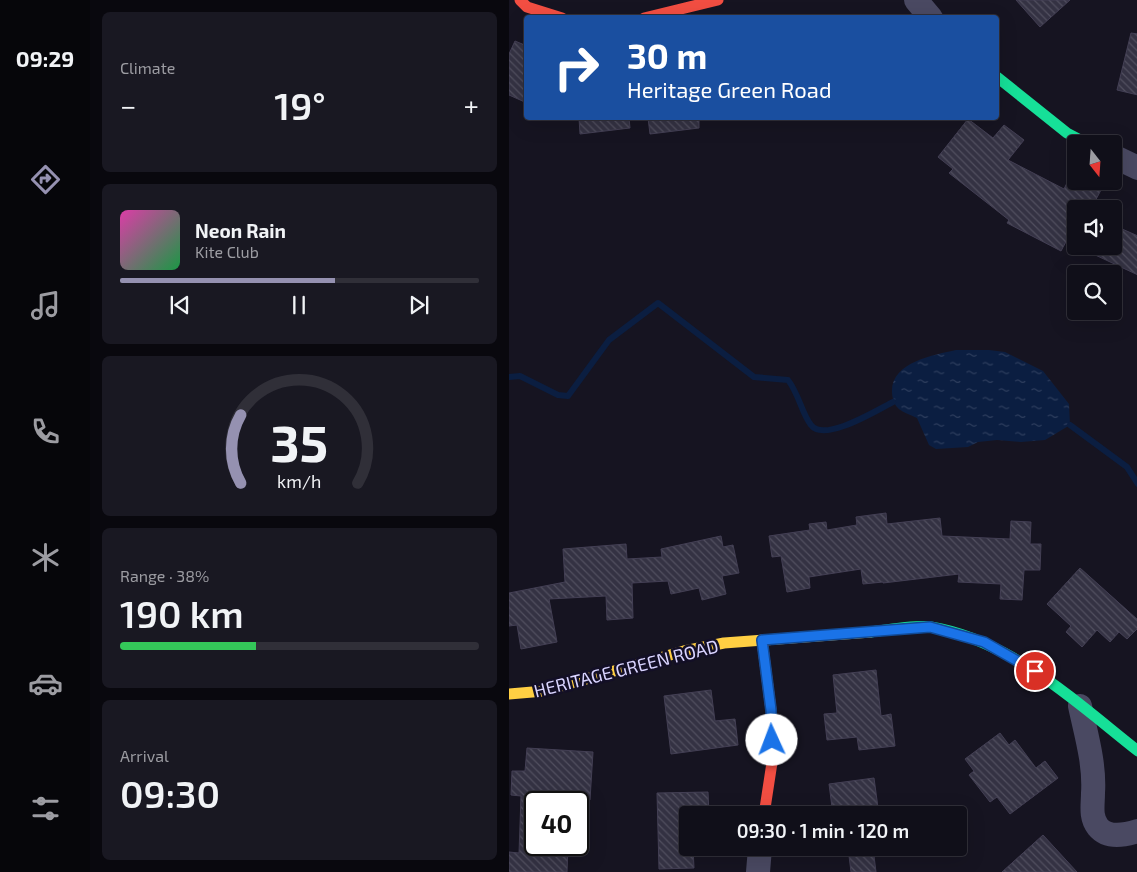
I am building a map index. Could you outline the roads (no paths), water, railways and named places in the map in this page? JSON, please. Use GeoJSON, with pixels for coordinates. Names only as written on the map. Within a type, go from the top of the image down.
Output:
{"type":"FeatureCollection","features":[{"type":"Feature","properties":{"kind":"street"},"geometry":{"type":"LineString","coordinates":[[520,0],[527,7],[552,15]]}},
{"type":"Feature","properties":{"kind":"street"},"geometry":{"type":"LineString","coordinates":[[656,15],[718,0]]}},
{"type":"Feature","properties":{"kind":"street"},"geometry":{"type":"LineString","coordinates":[[917,0],[929,15]]}},
{"type":"Feature","properties":{"kind":"street"},"geometry":{"type":"LineString","coordinates":[[999,79],[1071,135]]}},
{"type":"Feature","properties":{"kind":"street"},"geometry":{"type":"LineString","coordinates":[[1122,160],[1137,168]]}},
{"type":"Feature","properties":{"kind":"street","name":"HERITAGE GREEN ROAD"},"geometry":{"type":"LineString","coordinates":[[509,694],[544,691],[684,650],[724,643],[930,627],[984,642],[1035,671],[1137,751]]}},
{"type":"Feature","properties":{"kind":"street"},"geometry":{"type":"LineString","coordinates":[[762,640],[771,710],[773,756],[766,806]]}},
{"type":"Feature","properties":{"kind":"street"},"geometry":{"type":"LineString","coordinates":[[1080,706],[1092,765],[1093,793],[1091,812],[1097,827],[1106,833],[1121,836],[1137,831]]}},
{"type":"Feature","properties":{"kind":"street"},"geometry":{"type":"LineString","coordinates":[[757,872],[759,856]]}},
{"type":"Feature","properties":{"kind":"water"},"geometry":{"type":"Polygon","coordinates":[[[956,350],[1005,352],[1043,371],[1069,404],[1070,425],[1045,440],[1021,442],[997,440],[978,442],[968,447],[936,449],[929,445],[917,418],[899,409],[894,403],[892,392],[894,382],[898,373],[915,362],[956,350]]]}},
{"type":"Feature","properties":{"kind":"waterway"},"geometry":{"type":"LineString","coordinates":[[509,377],[520,376],[558,395],[568,396],[609,340],[658,303],[754,377],[788,380],[805,415],[811,425],[818,430],[838,428],[863,418],[893,402]]}},
{"type":"Feature","properties":{"kind":"waterway"},"geometry":{"type":"LineString","coordinates":[[1070,425],[1127,467],[1138,484]]}}]}
